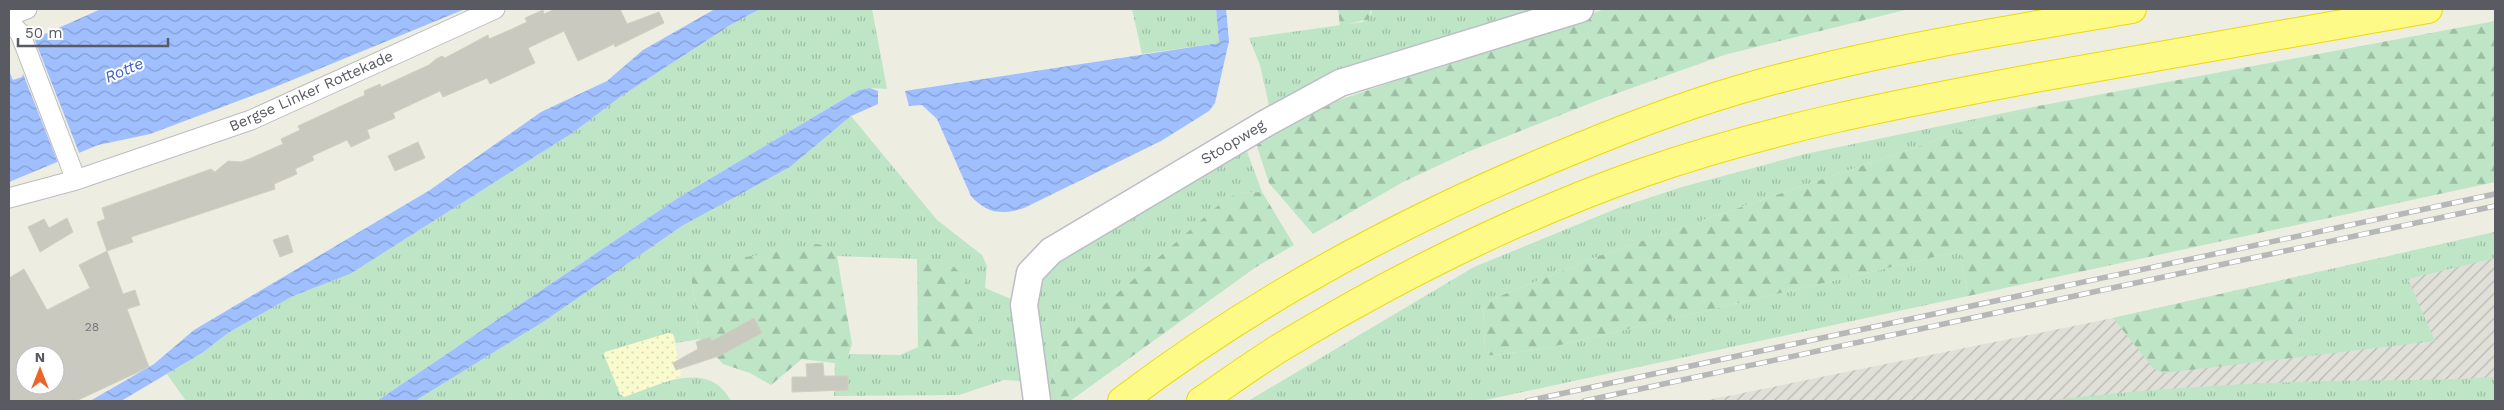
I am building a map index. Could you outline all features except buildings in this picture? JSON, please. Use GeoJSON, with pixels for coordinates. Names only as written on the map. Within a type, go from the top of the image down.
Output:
{"type":"FeatureCollection","features":[{"type":"Feature","properties":{"kind":"highway"},"geometry":{"type":"LineString","coordinates":[[1122,401],[1259,307],[1398,230],[1497,181],[1598,140],[1676,110],[1757,84],[1870,56],[2132,9]]}},
{"type":"Feature","properties":{"kind":"highway"},"geometry":{"type":"LineString","coordinates":[[1202,401],[1281,347],[1423,268],[1572,199],[1712,150],[1799,126],[1891,105],[2217,44],[2428,9]]}},
{"type":"Feature","properties":{"kind":"street"},"geometry":{"type":"LineString","coordinates":[[9,16],[27,9]]}},
{"type":"Feature","properties":{"kind":"street","name":"Bergse Linker Rottekade"},"geometry":{"type":"LineString","coordinates":[[9,198],[76,180],[251,120],[495,9]]}},
{"type":"Feature","properties":{"kind":"street","name":"Stoopweg"},"geometry":{"type":"LineString","coordinates":[[1037,401],[1024,306],[1030,273],[1051,251],[1268,122],[1340,83],[1580,9]]}},
{"type":"Feature","properties":{"kind":"street"},"geometry":{"type":"LineString","coordinates":[[14,28],[76,180]]}},
{"type":"Feature","properties":{"kind":"shaded area"},"geometry":{"type":"Polygon","coordinates":[[[2495,232],[2495,401],[1703,401],[2113,318],[2495,232]]]}},
{"type":"Feature","properties":{"kind":"green space"},"geometry":{"type":"Polygon","coordinates":[[[760,9],[872,9],[887,89],[870,88],[859,90],[681,196],[377,401],[186,401],[167,374],[202,353],[228,333],[293,296],[350,274],[574,132],[620,97],[732,24],[760,9]]]}},
{"type":"Feature","properties":{"kind":"green space"},"geometry":{"type":"Polygon","coordinates":[[[1132,9],[1216,9],[1219,43],[1142,54],[1132,9]]]}},
{"type":"Feature","properties":{"kind":"green space"},"geometry":{"type":"Polygon","coordinates":[[[1338,9],[1371,9],[1369,19],[1340,26],[1338,9]]]}},
{"type":"Feature","properties":{"kind":"green space"},"geometry":{"type":"Polygon","coordinates":[[[1371,9],[1552,9],[1270,110],[1260,65],[1249,38],[1363,22],[1372,13],[1371,9]]]}},
{"type":"Feature","properties":{"kind":"green space"},"geometry":{"type":"Polygon","coordinates":[[[1605,9],[1909,9],[1724,55],[1601,99],[1465,153],[1403,182],[1313,234],[1269,183],[1255,140],[1316,108],[1605,9]]]}},
{"type":"Feature","properties":{"kind":"green space"},"geometry":{"type":"Polygon","coordinates":[[[2495,21],[2495,182],[1968,296],[1960,251],[1543,349],[1485,356],[1483,303],[1604,254],[2033,107],[2495,21]]]}},
{"type":"Feature","properties":{"kind":"green space"},"geometry":{"type":"Polygon","coordinates":[[[2033,107],[1604,254],[1483,303],[1485,356],[1543,349],[1960,251],[1968,296],[1481,401],[1248,401],[1474,267],[1618,208],[1682,187],[1805,154],[2033,107]]]}},
{"type":"Feature","properties":{"kind":"green space"},"geometry":{"type":"Polygon","coordinates":[[[851,116],[937,220],[982,255],[987,266],[985,288],[1011,299],[1022,381],[1004,380],[959,395],[834,396],[835,363],[842,364],[849,354],[900,355],[918,347],[923,352],[943,260],[837,256],[830,247],[691,277],[700,339],[676,343],[673,334],[624,397],[682,378],[696,378],[709,381],[721,388],[731,401],[415,401],[543,322],[682,226],[790,167],[851,116]]]}},
{"type":"Feature","properties":{"kind":"green space"},"geometry":{"type":"Polygon","coordinates":[[[1245,146],[1262,192],[1237,193],[1061,345],[1048,392],[1037,332],[1036,316],[1039,286],[1044,272],[1245,146]]]}},
{"type":"Feature","properties":{"kind":"green space"},"geometry":{"type":"Polygon","coordinates":[[[1262,192],[1294,245],[1256,267],[1070,401],[1052,401],[1048,392],[1061,345],[1073,332],[1220,204],[1237,193],[1262,192]]]}},
{"type":"Feature","properties":{"kind":"green space"},"geometry":{"type":"Polygon","coordinates":[[[2495,232],[2495,258],[2408,279],[2435,341],[2300,357],[2301,276],[2495,232]]]}},
{"type":"Feature","properties":{"kind":"green space"},"geometry":{"type":"Polygon","coordinates":[[[817,244],[830,247],[837,256],[852,344],[847,359],[842,364],[802,359],[771,385],[750,373],[723,364],[700,339],[691,277],[703,265],[817,244]]]}},
{"type":"Feature","properties":{"kind":"green space"},"geometry":{"type":"Polygon","coordinates":[[[917,259],[944,261],[963,276],[969,286],[978,308],[980,331],[979,343],[970,351],[923,352],[918,347],[917,259]]]}},
{"type":"Feature","properties":{"kind":"green space"},"geometry":{"type":"Polygon","coordinates":[[[2301,276],[2300,357],[2163,373],[2153,368],[2113,318],[2301,276]]]}},
{"type":"Feature","properties":{"kind":"green space"},"geometry":{"type":"Polygon","coordinates":[[[2495,377],[2495,401],[2045,401],[2139,391],[2233,385],[2495,377]]]}},
{"type":"Feature","properties":{"kind":"sand"},"geometry":{"type":"Polygon","coordinates":[[[668,333],[673,334],[681,374],[679,377],[624,397],[620,394],[604,355],[605,352],[668,333]]]}},
{"type":"Feature","properties":{"kind":"water","name":"Rotte"},"geometry":{"type":"Polygon","coordinates":[[[101,9],[465,9],[275,87],[150,134],[98,145],[9,182],[9,71],[13,80],[22,77],[36,38],[101,9]]]}},
{"type":"Feature","properties":{"kind":"water"},"geometry":{"type":"Polygon","coordinates":[[[715,9],[760,9],[732,24],[620,97],[574,132],[350,274],[293,296],[228,333],[202,353],[121,401],[90,401],[154,364],[194,330],[430,190],[541,112],[607,81],[643,50],[715,9]]]}},
{"type":"Feature","properties":{"kind":"water"},"geometry":{"type":"Polygon","coordinates":[[[1216,9],[1226,9],[1229,41],[1215,103],[1209,111],[1161,141],[1024,208],[1002,212],[989,210],[977,202],[971,196],[937,119],[922,105],[909,106],[905,91],[1219,43],[1216,9]]]}},
{"type":"Feature","properties":{"kind":"water"},"geometry":{"type":"Polygon","coordinates":[[[870,88],[878,91],[878,104],[851,116],[790,167],[682,226],[543,322],[415,401],[377,401],[681,196],[859,90],[870,88]]]}},
{"type":"Feature","properties":{"kind":"pier"},"geometry":{"type":"Polygon","coordinates":[[[34,38],[80,155],[58,163],[22,71],[34,38]]]}},
{"type":"Feature","properties":{"kind":"railway"},"geometry":{"type":"LineString","coordinates":[[1527,401],[2495,194]]}},
{"type":"Feature","properties":{"kind":"railway"},"geometry":{"type":"LineString","coordinates":[[1584,401],[2495,206]]}}]}
